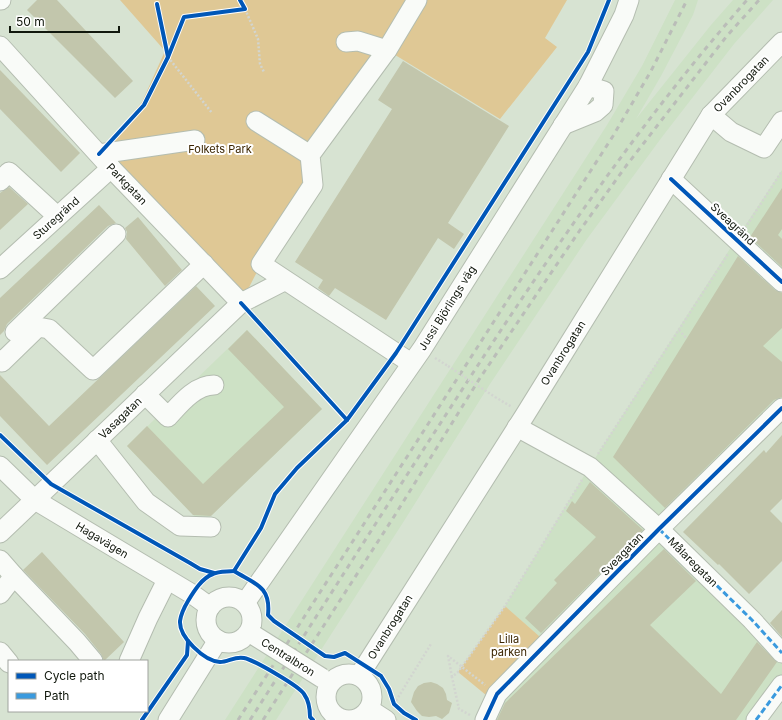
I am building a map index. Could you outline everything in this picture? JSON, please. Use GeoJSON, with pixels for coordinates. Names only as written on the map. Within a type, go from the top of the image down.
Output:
{"type":"FeatureCollection","features":[{"type":"Feature","properties":{"kind":"street"},"geometry":{"type":"LineString","coordinates":[[411,363],[284,281],[261,264],[313,186],[310,155],[387,50],[417,0]]}},
{"type":"Feature","properties":{"kind":"street","name":"Jussi Björlings väg"},"geometry":{"type":"LineString","coordinates":[[245,603],[422,349],[588,86],[624,15],[629,0]]}},
{"type":"Feature","properties":{"kind":"street"},"geometry":{"type":"LineString","coordinates":[[346,42],[358,42],[387,50]]}},
{"type":"Feature","properties":{"kind":"street","name":"Ovanbrogatan"},"geometry":{"type":"LineString","coordinates":[[359,676],[517,427],[711,115],[782,42]]}},
{"type":"Feature","properties":{"kind":"street","name":"Parkgatan"},"geometry":{"type":"LineString","coordinates":[[0,46],[111,168],[241,303]]}},
{"type":"Feature","properties":{"kind":"street"},"geometry":{"type":"LineString","coordinates":[[711,115],[731,132],[764,148],[782,121]]}},
{"type":"Feature","properties":{"kind":"street"},"geometry":{"type":"LineString","coordinates":[[256,121],[310,155]]}},
{"type":"Feature","properties":{"kind":"street"},"geometry":{"type":"LineString","coordinates":[[99,154],[195,140]]}},
{"type":"Feature","properties":{"kind":"street","name":"Sturegränd"},"geometry":{"type":"LineString","coordinates":[[0,269],[111,168]]}},
{"type":"Feature","properties":{"kind":"street"},"geometry":{"type":"LineString","coordinates":[[0,181],[9,172],[57,216]]}},
{"type":"Feature","properties":{"kind":"street","name":"Sveagränd"},"geometry":{"type":"LineString","coordinates":[[671,179],[782,282]]}},
{"type":"Feature","properties":{"kind":"street"},"geometry":{"type":"LineString","coordinates":[[0,347],[116,234]]}},
{"type":"Feature","properties":{"kind":"street"},"geometry":{"type":"LineString","coordinates":[[0,360],[2,362],[38,327],[49,329],[93,370],[204,264]]}},
{"type":"Feature","properties":{"kind":"street","name":"Vasagatan"},"geometry":{"type":"LineString","coordinates":[[0,533],[241,303],[284,281]]}},
{"type":"Feature","properties":{"kind":"street"},"geometry":{"type":"LineString","coordinates":[[145,394],[168,417],[195,391],[204,386],[214,385]]}},
{"type":"Feature","properties":{"kind":"street","name":"Sveagatan"},"geometry":{"type":"LineString","coordinates":[[479,718],[497,694],[659,529],[782,408]]}},
{"type":"Feature","properties":{"kind":"street","name":"Målaregatan"},"geometry":{"type":"LineString","coordinates":[[517,427],[590,467],[659,529],[752,620],[782,653]]}},
{"type":"Feature","properties":{"kind":"street"},"geometry":{"type":"LineString","coordinates":[[97,440],[146,502],[180,526],[211,527]]}},
{"type":"Feature","properties":{"kind":"street","name":"Hagavägen"},"geometry":{"type":"LineString","coordinates":[[0,466],[35,500],[210,607]]}},
{"type":"Feature","properties":{"kind":"street"},"geometry":{"type":"LineString","coordinates":[[0,560],[92,660]]}},
{"type":"Feature","properties":{"kind":"street"},"geometry":{"type":"LineString","coordinates":[[0,594],[14,576]]}},
{"type":"Feature","properties":{"kind":"street"},"geometry":{"type":"LineString","coordinates":[[129,660],[167,580]]}},
{"type":"Feature","properties":{"kind":"street"},"geometry":{"type":"LineString","coordinates":[[230,597],[245,603],[252,617],[252,634],[231,643],[224,643],[212,636],[206,621],[210,607],[216,601],[230,597]]}},
{"type":"Feature","properties":{"kind":"street"},"geometry":{"type":"LineString","coordinates":[[143,660],[153,639],[148,618]]}},
{"type":"Feature","properties":{"kind":"street","name":"Centralbron"},"geometry":{"type":"LineString","coordinates":[[252,634],[326,681]]}},
{"type":"Feature","properties":{"kind":"street"},"geometry":{"type":"LineString","coordinates":[[168,720],[218,640]]}},
{"type":"Feature","properties":{"kind":"street"},"geometry":{"type":"LineString","coordinates":[[0,652],[8,661]]}},
{"type":"Feature","properties":{"kind":"street"},"geometry":{"type":"LineString","coordinates":[[349,717],[371,702],[372,694],[369,687],[359,676],[351,674],[326,681],[326,697],[330,711],[349,717],[393,711]]}},
{"type":"Feature","properties":{"kind":"street"},"geometry":{"type":"LineString","coordinates":[[756,720],[782,685]]}},
{"type":"Feature","properties":{"kind":"path"},"geometry":{"type":"LineString","coordinates":[[242,5],[258,39],[260,64],[264,72]]}},
{"type":"Feature","properties":{"kind":"path"},"geometry":{"type":"LineString","coordinates":[[238,10],[246,11]]}},
{"type":"Feature","properties":{"kind":"path"},"geometry":{"type":"LineString","coordinates":[[164,64],[168,57],[168,50]]}},
{"type":"Feature","properties":{"kind":"path"},"geometry":{"type":"LineString","coordinates":[[168,57],[212,113]]}},
{"type":"Feature","properties":{"kind":"path"},"geometry":{"type":"LineString","coordinates":[[452,677],[461,667],[505,606],[590,467],[782,171]]}},
{"type":"Feature","properties":{"kind":"path"},"geometry":{"type":"LineString","coordinates":[[679,330],[687,339]]}},
{"type":"Feature","properties":{"kind":"path"},"geometry":{"type":"LineString","coordinates":[[436,358],[510,406]]}},
{"type":"Feature","properties":{"kind":"path"},"geometry":{"type":"LineString","coordinates":[[393,711],[431,644]]}},
{"type":"Feature","properties":{"kind":"path"},"geometry":{"type":"LineString","coordinates":[[479,718],[459,708],[448,656],[497,694]]}},
{"type":"Feature","properties":{"kind":"path"},"geometry":{"type":"LineString","coordinates":[[391,696],[393,711]]}},
{"type":"Feature","properties":{"kind":"shaded area"},"geometry":{"type":"Polygon","coordinates":[[[675,0],[698,0],[693,15],[661,76],[636,119],[711,25],[733,0],[773,0],[734,44],[662,137],[587,239],[490,384],[276,720],[225,720],[607,125],[642,66],[675,0]]]}},
{"type":"Feature","properties":{"kind":"shaded area"},"geometry":{"type":"Polygon","coordinates":[[[782,170],[782,281],[737,238],[782,170]]]}},
{"type":"Feature","properties":{"kind":"shaded area"},"geometry":{"type":"Polygon","coordinates":[[[735,241],[782,284],[782,408],[659,529],[782,653],[782,685],[756,720],[485,720],[547,643],[505,606],[590,466],[735,241]]]}},
{"type":"Feature","properties":{"kind":"shaded area"},"geometry":{"type":"Polygon","coordinates":[[[247,330],[322,409],[202,524],[127,446],[247,330]]]}},
{"type":"Feature","properties":{"kind":"green space","name":"Folkets Park"},"geometry":{"type":"Polygon","coordinates":[[[120,0],[567,0],[545,38],[557,47],[500,119],[387,50],[310,155],[313,185],[261,264],[241,303],[99,154],[142,102],[165,51],[120,0]]]}},
{"type":"Feature","properties":{"kind":"green space","name":"Lilla parken"},"geometry":{"type":"Polygon","coordinates":[[[505,606],[547,643],[492,700],[458,672],[505,606]]]}},
{"type":"Feature","properties":{"kind":"building"},"geometry":{"type":"Polygon","coordinates":[[[37,0],[57,0],[133,81],[115,98],[27,10],[37,0]]]}},
{"type":"Feature","properties":{"kind":"building"},"geometry":{"type":"Polygon","coordinates":[[[403,61],[509,126],[448,223],[464,234],[454,249],[438,238],[386,320],[335,288],[329,296],[318,288],[323,280],[295,262],[392,109],[378,100],[403,61]]]}},
{"type":"Feature","properties":{"kind":"building"},"geometry":{"type":"Polygon","coordinates":[[[0,70],[80,153],[61,172],[0,109],[0,70]]]}},
{"type":"Feature","properties":{"kind":"building"},"geometry":{"type":"Polygon","coordinates":[[[9,187],[28,204],[0,230],[0,193],[9,187]]]}},
{"type":"Feature","properties":{"kind":"building"},"geometry":{"type":"Polygon","coordinates":[[[782,188],[782,229],[778,235],[782,239],[782,267],[750,237],[782,188]]]}},
{"type":"Feature","properties":{"kind":"building"},"geometry":{"type":"Polygon","coordinates":[[[99,205],[116,223],[108,226],[7,324],[4,331],[0,335],[0,298],[99,205]]]}},
{"type":"Feature","properties":{"kind":"building"},"geometry":{"type":"Polygon","coordinates":[[[138,217],[182,270],[165,286],[126,239],[127,232],[125,228],[138,217]]]}},
{"type":"Feature","properties":{"kind":"building"},"geometry":{"type":"Polygon","coordinates":[[[738,256],[775,290],[782,293],[782,328],[763,346],[782,362],[782,397],[774,400],[665,508],[613,457],[738,256]]]}},
{"type":"Feature","properties":{"kind":"building"},"geometry":{"type":"Polygon","coordinates":[[[196,286],[215,306],[47,465],[0,416],[0,375],[49,426],[196,286]]]}},
{"type":"Feature","properties":{"kind":"building"},"geometry":{"type":"Polygon","coordinates":[[[247,330],[322,409],[211,516],[193,515],[127,446],[147,426],[203,484],[284,407],[228,349],[247,330]]]}},
{"type":"Feature","properties":{"kind":"building"},"geometry":{"type":"Polygon","coordinates":[[[782,435],[782,499],[770,511],[782,523],[782,561],[749,594],[719,564],[718,565],[683,532],[764,450],[766,453],[782,435]]]}},
{"type":"Feature","properties":{"kind":"building"},"geometry":{"type":"Polygon","coordinates":[[[590,482],[643,530],[541,633],[525,618],[557,583],[554,580],[596,537],[566,511],[572,501],[575,504],[590,482]]]}},
{"type":"Feature","properties":{"kind":"building"},"geometry":{"type":"Polygon","coordinates":[[[664,549],[696,581],[650,625],[721,694],[757,642],[777,662],[736,720],[497,720],[505,703],[664,549]]]}},
{"type":"Feature","properties":{"kind":"building"},"geometry":{"type":"Polygon","coordinates":[[[42,552],[124,642],[104,660],[101,654],[85,634],[23,570],[42,552]]]}},
{"type":"Feature","properties":{"kind":"building"},"geometry":{"type":"Polygon","coordinates":[[[782,610],[782,637],[770,623],[782,610]]]}},
{"type":"Feature","properties":{"kind":"building"},"geometry":{"type":"Polygon","coordinates":[[[431,682],[443,688],[447,700],[452,703],[449,713],[442,719],[436,716],[422,716],[411,702],[414,692],[418,686],[431,682]]]}},
{"type":"Feature","properties":{"kind":"railway"},"geometry":{"type":"LineString","coordinates":[[238,720],[613,136],[651,71],[687,0]]}},
{"type":"Feature","properties":{"kind":"railway"},"geometry":{"type":"LineString","coordinates":[[250,720],[510,316],[547,262],[623,154],[704,50],[747,0]]}},
{"type":"Feature","properties":{"kind":"railway"},"geometry":{"type":"LineString","coordinates":[[263,720],[395,515],[480,378],[578,233],[626,166],[726,37],[759,0]]}},
{"type":"Feature","properties":{"kind":"marked path"},"geometry":{"type":"LineString","coordinates":[[659,529],[752,620],[782,653]]}},
{"type":"Feature","properties":{"kind":"marked path"},"geometry":{"type":"LineString","coordinates":[[756,720],[782,685]]}},
{"type":"Feature","properties":{"kind":"cycle path"},"geometry":{"type":"LineString","coordinates":[[99,154],[144,105],[168,57],[184,17],[245,9],[240,0]]}},
{"type":"Feature","properties":{"kind":"cycle path"},"geometry":{"type":"LineString","coordinates":[[313,720],[310,717],[309,705],[304,694],[294,685],[276,674],[257,663],[244,658],[220,662],[214,661],[200,653],[188,641],[181,627],[180,621],[183,610],[205,578],[215,573],[234,571],[261,528],[275,494],[297,468],[347,420],[396,353],[588,52],[609,0]]}},
{"type":"Feature","properties":{"kind":"cycle path"},"geometry":{"type":"LineString","coordinates":[[157,4],[168,57]]}},
{"type":"Feature","properties":{"kind":"cycle path"},"geometry":{"type":"LineString","coordinates":[[671,179],[782,282]]}},
{"type":"Feature","properties":{"kind":"cycle path"},"geometry":{"type":"LineString","coordinates":[[241,303],[347,420]]}},
{"type":"Feature","properties":{"kind":"cycle path"},"geometry":{"type":"LineString","coordinates":[[485,720],[497,694],[659,529],[782,408]]}},
{"type":"Feature","properties":{"kind":"cycle path"},"geometry":{"type":"LineString","coordinates":[[0,435],[51,484],[200,569],[214,573]]}},
{"type":"Feature","properties":{"kind":"cycle path"},"geometry":{"type":"LineString","coordinates":[[234,571],[260,587],[267,598],[268,615],[274,621],[325,656],[334,657],[345,653],[381,676],[389,689],[394,704],[404,713],[416,720]]}},
{"type":"Feature","properties":{"kind":"cycle path"},"geometry":{"type":"LineString","coordinates":[[148,711],[187,655],[188,641]]}},
{"type":"Feature","properties":{"kind":"cycle path"},"geometry":{"type":"LineString","coordinates":[[142,720],[148,712]]}}]}
